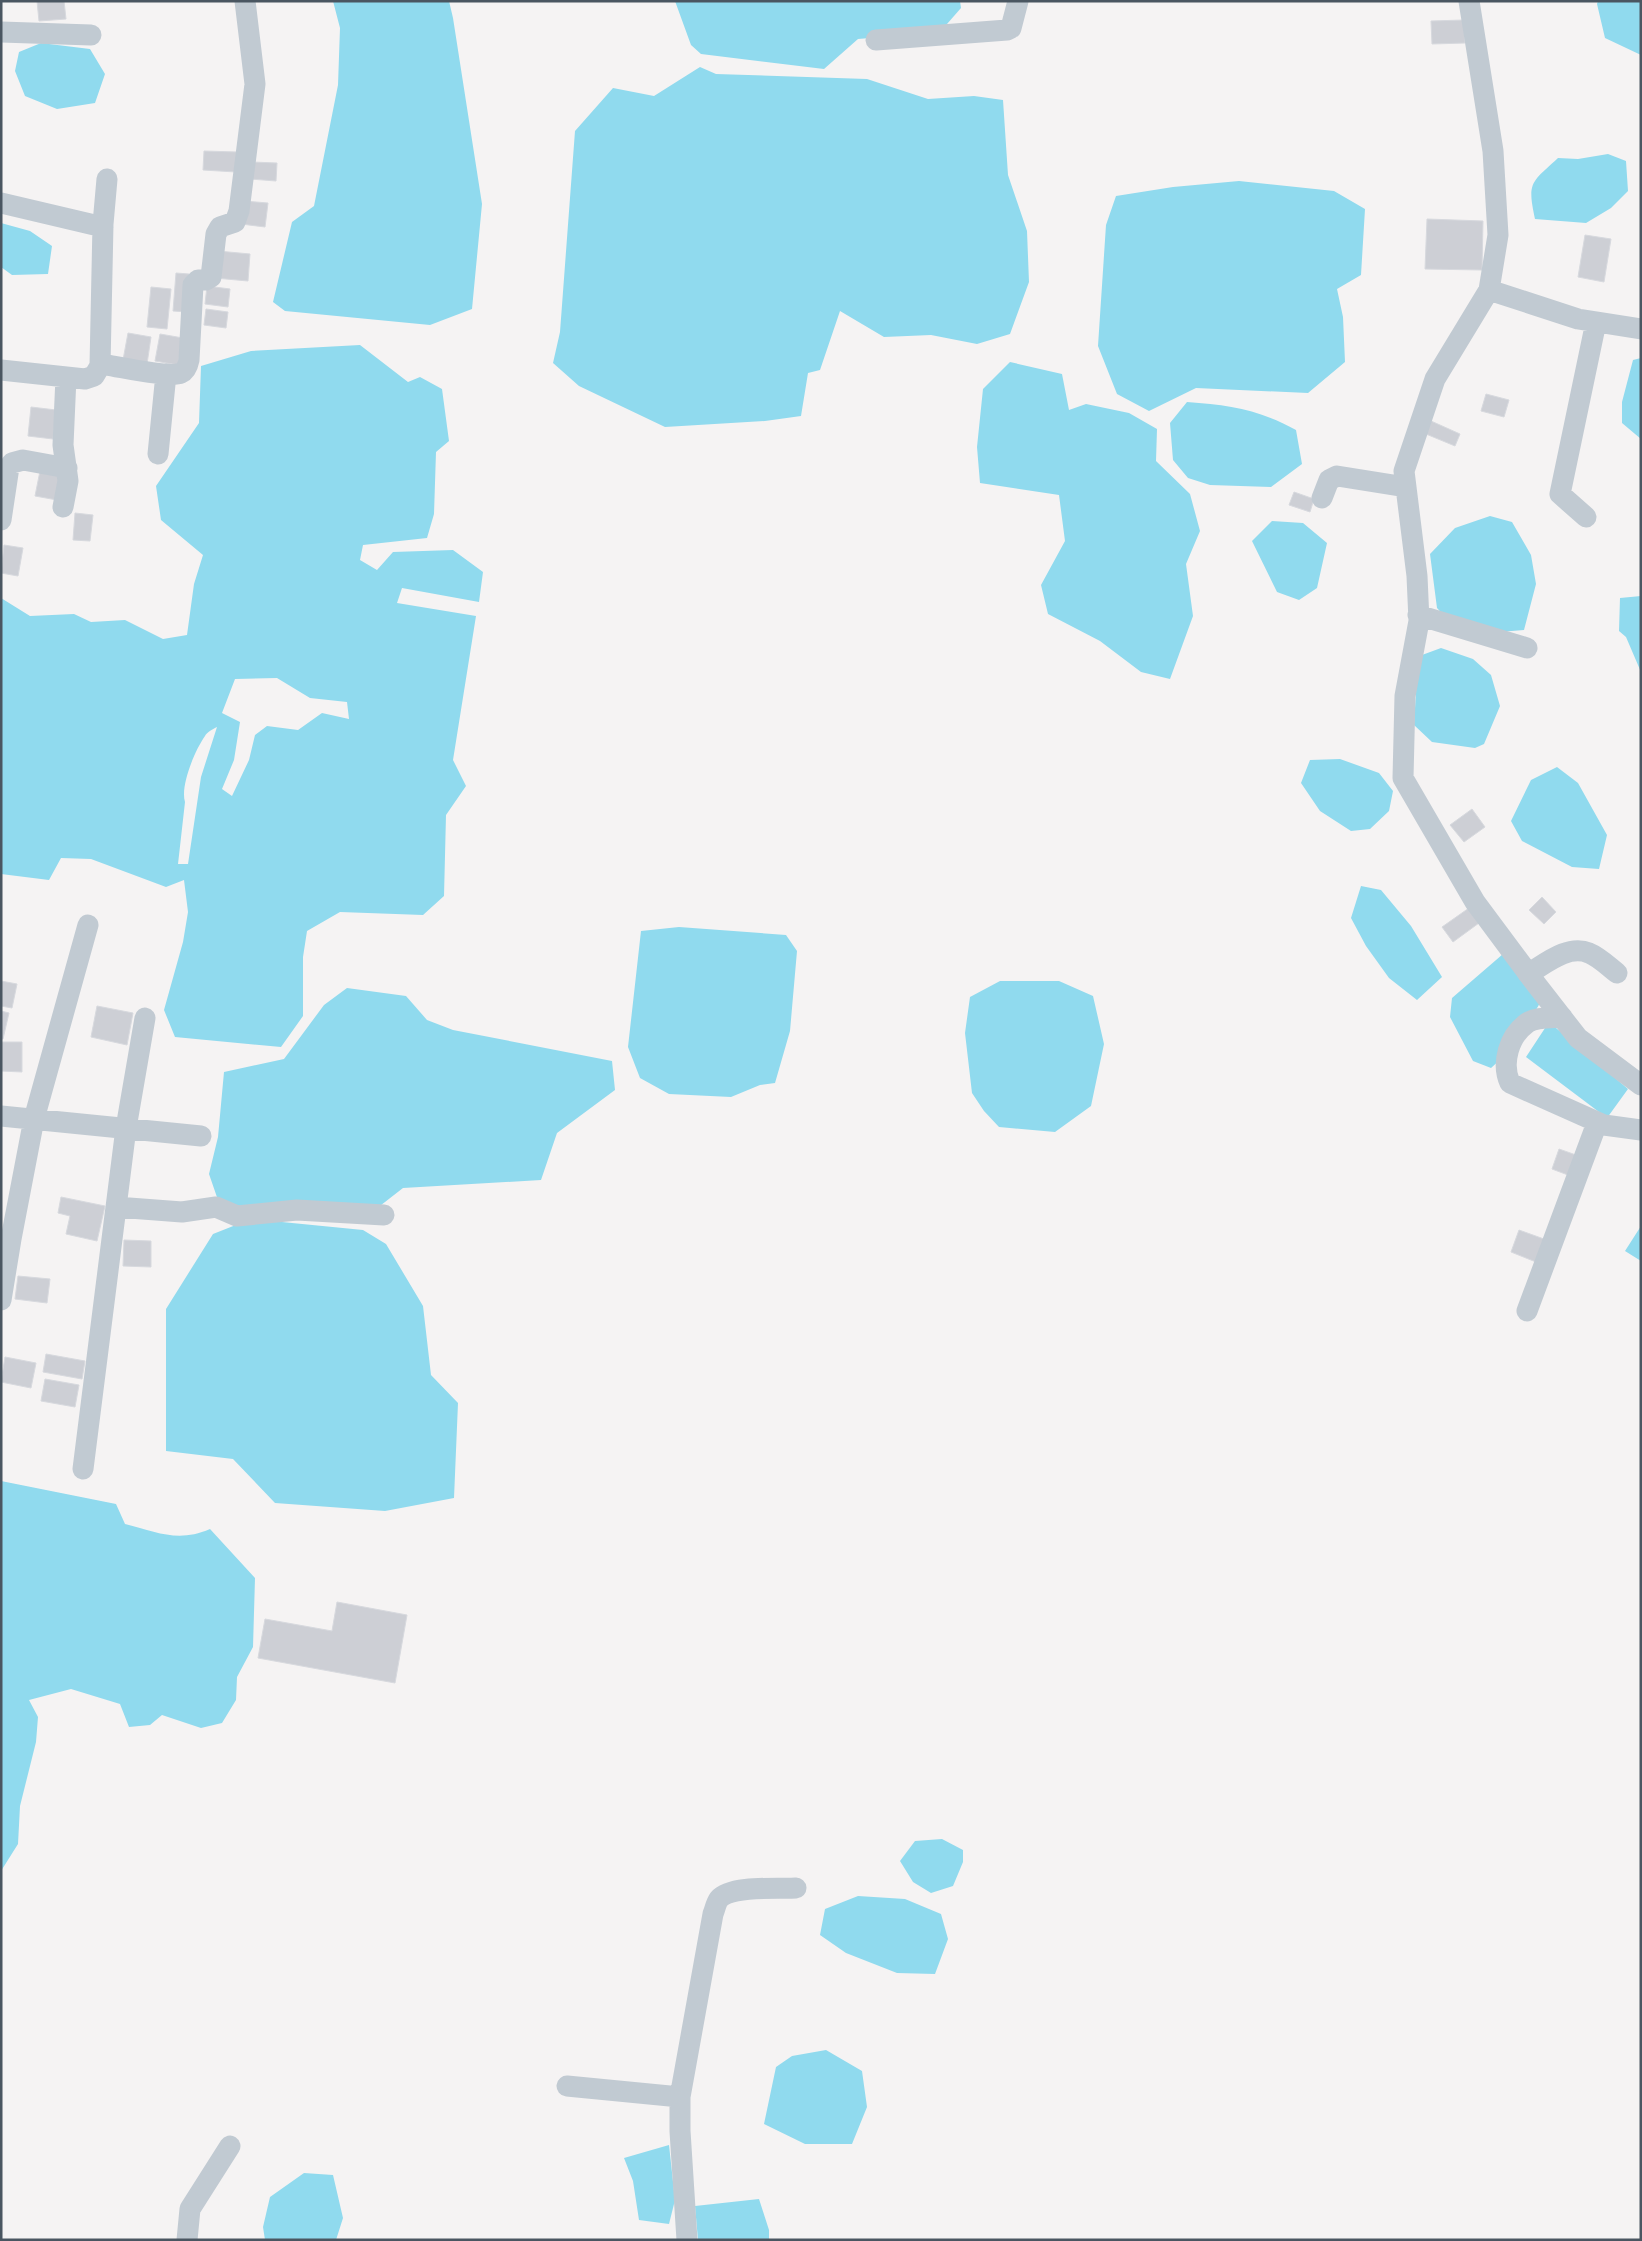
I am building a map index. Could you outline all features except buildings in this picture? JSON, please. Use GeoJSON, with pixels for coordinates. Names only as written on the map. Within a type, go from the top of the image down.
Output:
{"type":"FeatureCollection","features":[{"type":"Feature","properties":{"kind":"street"},"geometry":{"type":"LineString","coordinates":[[100,366],[106,365],[166,374],[180,373],[188,364],[193,284],[198,280],[206,280],[211,277],[216,234],[220,227],[235,222],[239,211],[255,84],[245,1]]}},
{"type":"Feature","properties":{"kind":"street"},"geometry":{"type":"LineString","coordinates":[[876,40],[1007,30],[1011,28],[1018,1]]}},
{"type":"Feature","properties":{"kind":"street"},"geometry":{"type":"LineString","coordinates":[[1469,1],[1493,151],[1498,235],[1490,290],[1435,379],[1404,472],[1417,576],[1418,615],[1405,696],[1403,778],[1475,902],[1562,1018],[1578,1038],[1641,1085]]}},
{"type":"Feature","properties":{"kind":"street"},"geometry":{"type":"LineString","coordinates":[[1,32],[91,35]]}},
{"type":"Feature","properties":{"kind":"street"},"geometry":{"type":"LineString","coordinates":[[1,370],[90,379],[100,366],[103,227],[107,179]]}},
{"type":"Feature","properties":{"kind":"street"},"geometry":{"type":"LineString","coordinates":[[1,203],[103,227]]}},
{"type":"Feature","properties":{"kind":"street"},"geometry":{"type":"LineString","coordinates":[[1490,290],[1578,319],[1641,329]]}},
{"type":"Feature","properties":{"kind":"street"},"geometry":{"type":"LineString","coordinates":[[1586,516],[1560,494],[1596,322]]}},
{"type":"Feature","properties":{"kind":"street"},"geometry":{"type":"LineString","coordinates":[[158,454],[166,374]]}},
{"type":"Feature","properties":{"kind":"street"},"geometry":{"type":"LineString","coordinates":[[63,507],[68,481],[63,445],[66,377]]}},
{"type":"Feature","properties":{"kind":"street"},"geometry":{"type":"LineString","coordinates":[[1,520],[9,467],[12,463],[24,460],[67,468]]}},
{"type":"Feature","properties":{"kind":"street"},"geometry":{"type":"LineString","coordinates":[[1322,498],[1329,480],[1337,476],[1406,487]]}},
{"type":"Feature","properties":{"kind":"street"},"geometry":{"type":"LineString","coordinates":[[1418,615],[1527,648]]}},
{"type":"Feature","properties":{"kind":"street"},"geometry":{"type":"LineString","coordinates":[[1,1300],[10,1239],[34,1119],[88,925]]}},
{"type":"Feature","properties":{"kind":"street"},"geometry":{"type":"LineString","coordinates":[[1528,974],[1566,952],[1579,951],[1592,954],[1617,973]]}},
{"type":"Feature","properties":{"kind":"street"},"geometry":{"type":"LineString","coordinates":[[83,1469],[126,1128],[145,1018]]}},
{"type":"Feature","properties":{"kind":"street"},"geometry":{"type":"LineString","coordinates":[[1562,1018],[1537,1020],[1527,1023],[1509,1047],[1506,1075],[1510,1083],[1604,1125],[1641,1130]]}},
{"type":"Feature","properties":{"kind":"street"},"geometry":{"type":"LineString","coordinates":[[1,1116],[202,1136]]}},
{"type":"Feature","properties":{"kind":"street"},"geometry":{"type":"LineString","coordinates":[[1527,1311],[1597,1122]]}},
{"type":"Feature","properties":{"kind":"street"},"geometry":{"type":"LineString","coordinates":[[116,1207],[182,1212],[216,1207],[237,1216],[298,1210],[384,1214]]}},
{"type":"Feature","properties":{"kind":"street"},"geometry":{"type":"LineString","coordinates":[[687,2240],[680,2130],[680,2097],[713,1914],[718,1900],[727,1893],[739,1890],[796,1888]]}},
{"type":"Feature","properties":{"kind":"street"},"geometry":{"type":"LineString","coordinates":[[567,2086],[680,2097]]}},
{"type":"Feature","properties":{"kind":"street"},"geometry":{"type":"LineString","coordinates":[[187,2240],[190,2208],[230,2146]]}},
{"type":"Feature","properties":{"kind":"water"},"geometry":{"type":"Polygon","coordinates":[[[333,1],[449,1],[482,204],[472,309],[430,325],[285,311],[273,302],[292,222],[314,206],[338,85],[340,28],[333,1]]]}},
{"type":"Feature","properties":{"kind":"water"},"geometry":{"type":"Polygon","coordinates":[[[675,1],[960,1],[961,8],[940,32],[858,39],[824,69],[701,54],[691,45],[675,1]]]}},
{"type":"Feature","properties":{"kind":"water"},"geometry":{"type":"Polygon","coordinates":[[[1598,1],[1641,1],[1641,55],[1605,38],[1597,4],[1598,1]]]}},
{"type":"Feature","properties":{"kind":"water"},"geometry":{"type":"Polygon","coordinates":[[[41,43],[90,49],[105,74],[95,103],[57,109],[25,96],[15,71],[19,52],[41,43]]]}},
{"type":"Feature","properties":{"kind":"water"},"geometry":{"type":"Polygon","coordinates":[[[700,67],[716,74],[867,79],[928,99],[974,96],[1003,100],[1008,175],[1027,231],[1029,282],[1010,334],[977,344],[931,335],[884,337],[840,311],[820,370],[808,373],[801,416],[765,421],[665,427],[579,386],[553,363],[560,332],[575,131],[613,88],[654,96],[700,67]]]}},
{"type":"Feature","properties":{"kind":"water"},"geometry":{"type":"Polygon","coordinates":[[[1608,154],[1626,161],[1628,191],[1611,208],[1586,223],[1535,219],[1531,197],[1533,184],[1558,158],[1578,159],[1608,154]]]}},
{"type":"Feature","properties":{"kind":"water"},"geometry":{"type":"Polygon","coordinates":[[[1239,181],[1334,191],[1365,209],[1361,275],[1337,289],[1343,317],[1345,362],[1308,393],[1196,388],[1149,411],[1117,394],[1098,346],[1106,225],[1116,196],[1173,187],[1239,181]]]}},
{"type":"Feature","properties":{"kind":"water"},"geometry":{"type":"Polygon","coordinates":[[[1,223],[30,231],[52,246],[48,274],[12,275],[1,267],[1,223]]]}},
{"type":"Feature","properties":{"kind":"water"},"geometry":{"type":"Polygon","coordinates":[[[360,345],[408,382],[420,377],[442,389],[449,441],[436,452],[434,514],[427,538],[363,545],[360,560],[377,570],[393,552],[453,550],[483,572],[479,602],[402,588],[397,603],[476,616],[453,760],[466,786],[446,815],[444,896],[423,915],[340,912],[307,931],[303,957],[303,1016],[281,1047],[175,1037],[164,1010],[183,942],[188,912],[184,880],[166,887],[91,859],[61,858],[49,880],[1,874],[1,598],[30,616],[74,614],[91,622],[125,620],[163,639],[187,635],[194,584],[203,555],[161,520],[156,486],[199,423],[201,366],[251,351],[360,345]],[[277,678],[235,679],[222,713],[240,722],[234,760],[222,789],[232,796],[249,760],[255,735],[267,726],[298,730],[322,713],[349,719],[347,702],[310,698],[277,678]],[[217,727],[207,733],[201,742],[186,778],[178,864],[188,864],[201,777],[217,727]]]}},
{"type":"Feature","properties":{"kind":"water"},"geometry":{"type":"Polygon","coordinates":[[[1641,358],[1641,439],[1622,423],[1622,402],[1633,360],[1641,358]]]}},
{"type":"Feature","properties":{"kind":"water"},"geometry":{"type":"Polygon","coordinates":[[[1010,362],[1062,374],[1069,410],[1086,404],[1129,413],[1157,429],[1156,461],[1190,494],[1200,531],[1186,564],[1193,616],[1170,679],[1141,672],[1100,641],[1048,614],[1041,585],[1065,541],[1059,495],[980,483],[977,447],[983,389],[1010,362]]]}},
{"type":"Feature","properties":{"kind":"water"},"geometry":{"type":"Polygon","coordinates":[[[1187,402],[1243,409],[1269,417],[1296,430],[1302,464],[1271,487],[1210,485],[1188,478],[1173,460],[1170,423],[1187,402]]]}},
{"type":"Feature","properties":{"kind":"water"},"geometry":{"type":"Polygon","coordinates":[[[1490,516],[1512,522],[1531,555],[1536,584],[1524,630],[1499,632],[1447,619],[1437,608],[1430,554],[1455,528],[1490,516]]]}},
{"type":"Feature","properties":{"kind":"water"},"geometry":{"type":"Polygon","coordinates":[[[1272,521],[1303,523],[1327,543],[1317,588],[1299,600],[1277,592],[1252,541],[1272,521]]]}},
{"type":"Feature","properties":{"kind":"water"},"geometry":{"type":"Polygon","coordinates":[[[1641,596],[1641,672],[1626,637],[1619,631],[1620,598],[1641,596]]]}},
{"type":"Feature","properties":{"kind":"water"},"geometry":{"type":"Polygon","coordinates":[[[1441,648],[1473,659],[1491,675],[1500,706],[1484,744],[1475,748],[1432,742],[1414,725],[1417,675],[1422,655],[1441,648]]]}},
{"type":"Feature","properties":{"kind":"water"},"geometry":{"type":"Polygon","coordinates":[[[1340,759],[1379,773],[1393,791],[1389,811],[1370,829],[1351,831],[1320,811],[1301,783],[1310,760],[1340,759]]]}},
{"type":"Feature","properties":{"kind":"water"},"geometry":{"type":"Polygon","coordinates":[[[1557,767],[1578,783],[1607,835],[1599,869],[1572,867],[1522,841],[1511,821],[1531,780],[1557,767]]]}},
{"type":"Feature","properties":{"kind":"water"},"geometry":{"type":"Polygon","coordinates":[[[1361,886],[1381,890],[1411,926],[1442,977],[1417,1000],[1389,978],[1366,946],[1351,918],[1361,886]]]}},
{"type":"Feature","properties":{"kind":"water"},"geometry":{"type":"Polygon","coordinates":[[[679,927],[786,935],[797,951],[790,1031],[775,1083],[760,1085],[731,1097],[669,1094],[640,1078],[628,1047],[641,931],[679,927]]]}},
{"type":"Feature","properties":{"kind":"water"},"geometry":{"type":"Polygon","coordinates":[[[1503,954],[1540,1003],[1514,1047],[1491,1068],[1473,1061],[1450,1017],[1452,998],[1503,954]]]}},
{"type":"Feature","properties":{"kind":"water"},"geometry":{"type":"Polygon","coordinates":[[[1000,981],[1059,981],[1093,996],[1104,1044],[1091,1106],[1055,1132],[999,1127],[984,1111],[972,1093],[965,1033],[970,997],[1000,981]]]}},
{"type":"Feature","properties":{"kind":"water"},"geometry":{"type":"Polygon","coordinates":[[[347,988],[406,996],[427,1020],[453,1030],[612,1061],[615,1090],[557,1133],[541,1180],[403,1188],[376,1209],[243,1208],[219,1203],[209,1174],[218,1137],[224,1072],[284,1059],[324,1005],[347,988]]]}},
{"type":"Feature","properties":{"kind":"water"},"geometry":{"type":"Polygon","coordinates":[[[1549,1022],[1628,1089],[1607,1118],[1526,1057],[1549,1022]]]}},
{"type":"Feature","properties":{"kind":"water"},"geometry":{"type":"Polygon","coordinates":[[[251,1219],[363,1230],[386,1244],[423,1306],[431,1375],[458,1403],[454,1498],[385,1511],[275,1503],[233,1459],[166,1451],[166,1309],[213,1234],[251,1219]]]}},
{"type":"Feature","properties":{"kind":"water"},"geometry":{"type":"Polygon","coordinates":[[[1641,1226],[1641,1261],[1625,1251],[1641,1226]]]}},
{"type":"Feature","properties":{"kind":"water"},"geometry":{"type":"Polygon","coordinates":[[[1,1481],[116,1504],[125,1524],[158,1533],[177,1536],[210,1529],[255,1578],[253,1647],[237,1677],[236,1700],[222,1723],[201,1728],[162,1715],[150,1725],[129,1727],[120,1704],[71,1689],[29,1700],[38,1717],[36,1742],[20,1806],[18,1844],[1,1871],[1,1481]]]}},
{"type":"Feature","properties":{"kind":"water"},"geometry":{"type":"Polygon","coordinates":[[[942,1839],[963,1850],[963,1862],[953,1886],[931,1893],[913,1882],[900,1861],[915,1841],[942,1839]]]}},
{"type":"Feature","properties":{"kind":"water"},"geometry":{"type":"Polygon","coordinates":[[[858,1896],[905,1899],[941,1914],[948,1939],[935,1974],[897,1973],[846,1953],[820,1935],[825,1909],[858,1896]]]}},
{"type":"Feature","properties":{"kind":"water"},"geometry":{"type":"Polygon","coordinates":[[[826,2050],[862,2071],[867,2107],[852,2144],[805,2144],[764,2124],[776,2067],[792,2056],[826,2050]]]}},
{"type":"Feature","properties":{"kind":"water"},"geometry":{"type":"Polygon","coordinates":[[[669,2145],[675,2200],[669,2224],[639,2220],[633,2181],[624,2158],[669,2145]]]}},
{"type":"Feature","properties":{"kind":"water"},"geometry":{"type":"Polygon","coordinates":[[[304,2173],[333,2175],[343,2218],[336,2240],[265,2240],[263,2227],[270,2197],[304,2173]]]}},
{"type":"Feature","properties":{"kind":"water"},"geometry":{"type":"Polygon","coordinates":[[[759,2199],[769,2230],[769,2240],[698,2240],[695,2206],[759,2199]]]}}]}
